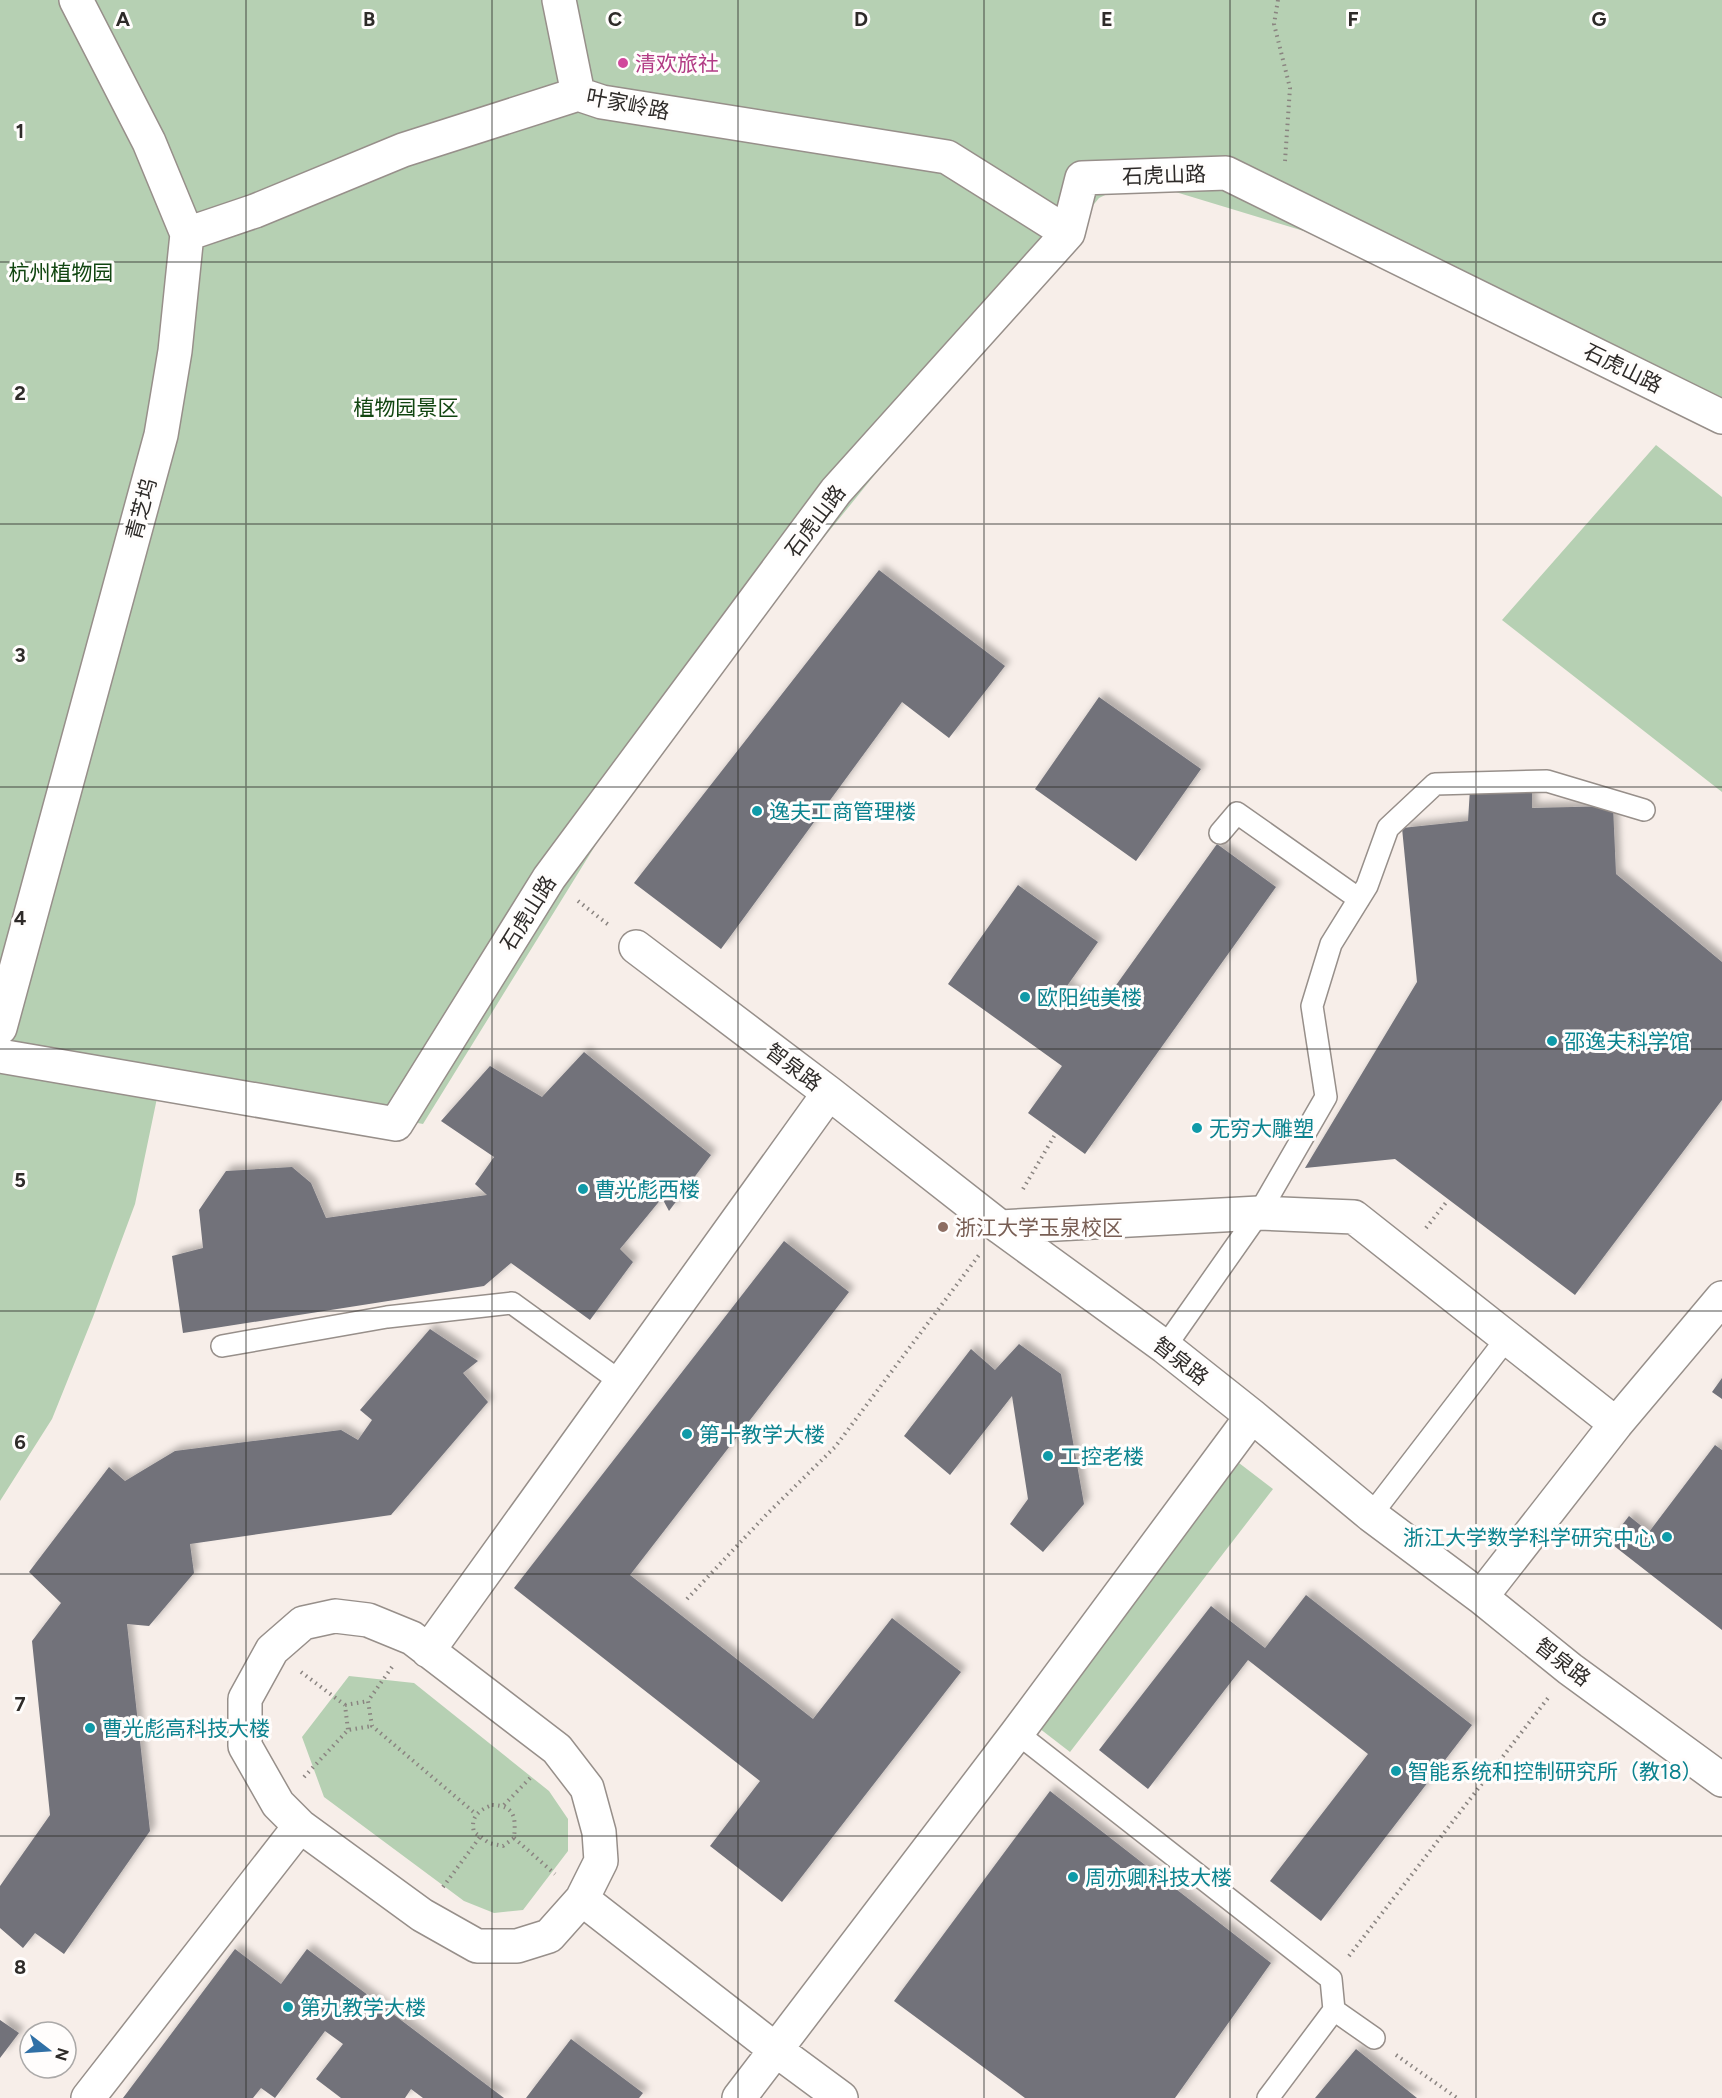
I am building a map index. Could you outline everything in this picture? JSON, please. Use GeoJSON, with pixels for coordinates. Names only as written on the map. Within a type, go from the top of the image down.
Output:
{"type":"FeatureCollection","features":[{"type":"Feature","properties":{"kind":"street","name":"青芝坞"},"geometry":{"type":"LineString","coordinates":[[0,1028],[161,435],[175,351],[187,234],[149,142],[76,0]]}},
{"type":"Feature","properties":{"kind":"street"},"geometry":{"type":"LineString","coordinates":[[559,0],[578,94]]}},
{"type":"Feature","properties":{"kind":"street","name":"叶家岭路"},"geometry":{"type":"LineString","coordinates":[[187,234],[255,211],[403,150],[578,94],[602,102],[947,157],[1068,233]]}},
{"type":"Feature","properties":{"kind":"street","name":"石虎山路"},"geometry":{"type":"LineString","coordinates":[[0,1056],[396,1124],[549,878],[836,491],[1068,233],[1082,178],[1226,173],[1722,417]]}},
{"type":"Feature","properties":{"kind":"street","name":"智泉路"},"geometry":{"type":"LineString","coordinates":[[636,947],[830,1093],[1000,1227],[1165,1347],[1371,1515],[1481,1597],[1570,1669],[1722,1780]]}},
{"type":"Feature","properties":{"kind":"street"},"geometry":{"type":"LineString","coordinates":[[420,1644],[621,1382],[830,1093]]}},
{"type":"Feature","properties":{"kind":"street"},"geometry":{"type":"LineString","coordinates":[[1000,1227],[1259,1213],[1354,1217],[1616,1424]]}},
{"type":"Feature","properties":{"kind":"street"},"geometry":{"type":"LineString","coordinates":[[1481,1597],[1616,1424],[1722,1298]]}},
{"type":"Feature","properties":{"kind":"street"},"geometry":{"type":"LineString","coordinates":[[739,2098],[1017,1733],[1252,1416]]}},
{"type":"Feature","properties":{"kind":"street"},"geometry":{"type":"LineString","coordinates":[[335,1616],[368,1620],[420,1644],[557,1749],[588,1788],[599,1832],[601,1861],[582,1899],[549,1936],[517,1946],[477,1946],[422,1915],[289,1815],[245,1746],[245,1699],[272,1650],[303,1623],[335,1616]]}},
{"type":"Feature","properties":{"kind":"street"},"geometry":{"type":"LineString","coordinates":[[88,2098],[289,1815]]}},
{"type":"Feature","properties":{"kind":"street"},"geometry":{"type":"LineString","coordinates":[[582,1899],[841,2098]]}},
{"type":"Feature","properties":{"kind":"lane"},"geometry":{"type":"LineString","coordinates":[[1165,1347],[1259,1213],[1326,1097],[1312,1006],[1331,944],[1367,886],[1388,828],[1435,784],[1547,781],[1644,810]]}},
{"type":"Feature","properties":{"kind":"lane"},"geometry":{"type":"LineString","coordinates":[[1220,833],[1237,813],[1359,899]]}},
{"type":"Feature","properties":{"kind":"lane"},"geometry":{"type":"LineString","coordinates":[[222,1346],[387,1317],[512,1303],[621,1382]]}},
{"type":"Feature","properties":{"kind":"lane"},"geometry":{"type":"LineString","coordinates":[[1371,1515],[1507,1338]]}},
{"type":"Feature","properties":{"kind":"lane"},"geometry":{"type":"LineString","coordinates":[[1017,1733],[1331,1979],[1334,2010],[1268,2098]]}},
{"type":"Feature","properties":{"kind":"lane"},"geometry":{"type":"LineString","coordinates":[[1334,2010],[1374,2038]]}},
{"type":"Feature","properties":{"kind":"path"},"geometry":{"type":"LineString","coordinates":[[1272,195],[1285,163],[1290,88],[1274,24],[1278,0]]}},
{"type":"Feature","properties":{"kind":"path"},"geometry":{"type":"LineString","coordinates":[[549,878],[636,947]]}},
{"type":"Feature","properties":{"kind":"path"},"geometry":{"type":"LineString","coordinates":[[687,1599],[766,1514],[835,1447],[1000,1227],[1056,1133]]}},
{"type":"Feature","properties":{"kind":"path"},"geometry":{"type":"LineString","coordinates":[[345,1705],[368,1701],[420,1644]]}},
{"type":"Feature","properties":{"kind":"path"},"geometry":{"type":"LineString","coordinates":[[272,1650],[345,1705],[348,1730],[289,1815]]}},
{"type":"Feature","properties":{"kind":"path"},"geometry":{"type":"LineString","coordinates":[[1331,1979],[1570,1669]]}},
{"type":"Feature","properties":{"kind":"path"},"geometry":{"type":"LineString","coordinates":[[368,1701],[372,1726],[476,1814]]}},
{"type":"Feature","properties":{"kind":"path"},"geometry":{"type":"LineString","coordinates":[[348,1730],[372,1726]]}},
{"type":"Feature","properties":{"kind":"path"},"geometry":{"type":"LineString","coordinates":[[492,1805],[504,1805],[512,1812],[515,1822],[514,1838],[503,1846],[489,1843],[474,1832],[472,1824],[476,1814],[481,1809],[492,1805]]}},
{"type":"Feature","properties":{"kind":"path"},"geometry":{"type":"LineString","coordinates":[[422,1915],[480,1837]]}},
{"type":"Feature","properties":{"kind":"path"},"geometry":{"type":"LineString","coordinates":[[514,1838],[582,1899]]}},
{"type":"Feature","properties":{"kind":"path"},"geometry":{"type":"LineString","coordinates":[[1374,2038],[1457,2098]]}},
{"type":"Feature","properties":{"kind":"green space","name":"植物园景区"},"geometry":{"type":"Polygon","coordinates":[[[0,0],[1722,0],[1722,416],[1406,262],[1136,180],[1099,198],[663,736],[423,1124],[162,1074],[135,1204],[93,1317],[52,1419],[0,1501],[0,0]]]}},
{"type":"Feature","properties":{"kind":"green space"},"geometry":{"type":"Polygon","coordinates":[[[1656,445],[1722,497],[1722,792],[1502,620],[1656,445]]]}},
{"type":"Feature","properties":{"kind":"green space"},"geometry":{"type":"Polygon","coordinates":[[[1239,1463],[1273,1489],[1070,1752],[1035,1725],[1239,1463]]]}},
{"type":"Feature","properties":{"kind":"green space"},"geometry":{"type":"Polygon","coordinates":[[[349,1676],[414,1683],[549,1791],[568,1819],[568,1851],[523,1910],[494,1913],[464,1901],[324,1797],[302,1737],[349,1676]]]}},
{"type":"Feature","properties":{"kind":"building","name":"逸夫工商管理楼"},"geometry":{"type":"Polygon","coordinates":[[[879,570],[1005,666],[949,738],[902,702],[721,949],[634,883],[879,570]]]}},
{"type":"Feature","properties":{"kind":"building"},"geometry":{"type":"Polygon","coordinates":[[[1099,697],[1201,769],[1136,861],[1035,789],[1099,697]]]}},
{"type":"Feature","properties":{"kind":"building","name":"邵逸夫科学馆"},"geometry":{"type":"Polygon","coordinates":[[[1532,786],[1532,808],[1613,806],[1616,874],[1722,962],[1722,1100],[1575,1295],[1395,1159],[1305,1168],[1417,982],[1402,828],[1468,821],[1470,789],[1532,786]]]}},
{"type":"Feature","properties":{"kind":"building","name":"欧阳纯美楼"},"geometry":{"type":"Polygon","coordinates":[[[1217,844],[1276,887],[1085,1154],[1028,1113],[1062,1066],[948,984],[1018,885],[1098,942],[1067,986],[1099,1009],[1217,844]]]}},
{"type":"Feature","properties":{"kind":"building","name":"曹光彪西楼"},"geometry":{"type":"Polygon","coordinates":[[[584,1052],[711,1155],[669,1211],[662,1198],[620,1249],[633,1262],[590,1320],[511,1263],[484,1286],[183,1333],[172,1256],[203,1248],[199,1210],[226,1171],[292,1167],[311,1183],[326,1218],[487,1195],[475,1184],[494,1157],[441,1121],[490,1066],[542,1097],[584,1052]]]}},
{"type":"Feature","properties":{"kind":"building","name":"第十教学大楼"},"geometry":{"type":"Polygon","coordinates":[[[784,1241],[849,1292],[630,1575],[813,1719],[892,1618],[961,1672],[782,1902],[710,1846],[760,1781],[514,1588],[784,1241]]]}},
{"type":"Feature","properties":{"kind":"building","name":"曹光彪高科技大楼"},"geometry":{"type":"Polygon","coordinates":[[[430,1329],[478,1361],[463,1373],[488,1402],[391,1515],[190,1544],[194,1573],[149,1626],[127,1624],[150,1831],[64,1954],[35,1933],[23,1948],[0,1928],[0,1886],[50,1815],[32,1641],[61,1603],[29,1572],[109,1467],[125,1481],[175,1451],[341,1430],[358,1440],[372,1420],[360,1410],[430,1329]]]}},
{"type":"Feature","properties":{"kind":"building","name":"工控老楼"},"geometry":{"type":"Polygon","coordinates":[[[1019,1344],[1061,1374],[1084,1504],[1043,1552],[1010,1524],[1028,1499],[1012,1396],[950,1475],[904,1436],[971,1349],[995,1370],[1019,1344]]]}},
{"type":"Feature","properties":{"kind":"building"},"geometry":{"type":"Polygon","coordinates":[[[1722,1378],[1722,1399],[1712,1392],[1722,1378]]]}},
{"type":"Feature","properties":{"kind":"building","name":"浙江大学数学科学研究中心"},"geometry":{"type":"Polygon","coordinates":[[[1715,1445],[1722,1450],[1722,1630],[1609,1542],[1629,1516],[1649,1532],[1715,1445]]]}},
{"type":"Feature","properties":{"kind":"building","name":"智能系统和控制研究所（教18）"},"geometry":{"type":"Polygon","coordinates":[[[1306,1595],[1472,1725],[1321,1921],[1270,1881],[1368,1754],[1248,1660],[1148,1789],[1099,1750],[1211,1606],[1265,1648],[1306,1595]]]}},
{"type":"Feature","properties":{"kind":"building","name":"周亦卿科技大楼"},"geometry":{"type":"Polygon","coordinates":[[[1050,1791],[1271,1963],[1175,2098],[1025,2098],[894,2001],[1050,1791]]]}},
{"type":"Feature","properties":{"kind":"building","name":"第九教学大楼"},"geometry":{"type":"Polygon","coordinates":[[[235,1949],[281,1984],[307,1949],[504,2098],[423,2098],[411,2089],[405,2098],[341,2098],[316,2079],[343,2044],[325,2031],[275,2098],[261,2088],[253,2098],[123,2098],[235,1949]]]}},
{"type":"Feature","properties":{"kind":"building"},"geometry":{"type":"Polygon","coordinates":[[[0,2020],[18,2034],[0,2058],[0,2020]]]}},
{"type":"Feature","properties":{"kind":"building"},"geometry":{"type":"Polygon","coordinates":[[[571,2039],[643,2093],[639,2098],[526,2098],[571,2039]]]}},
{"type":"Feature","properties":{"kind":"building"},"geometry":{"type":"Polygon","coordinates":[[[1356,2049],[1417,2098],[1315,2098],[1356,2049]]]}},
{"type":"Feature","properties":{"kind":"place","name":"清欢旅社"},"geometry":{"type":"Point","coordinates":[623,63]}},
{"type":"Feature","properties":{"kind":"place","name":"逸夫工商管理楼"},"geometry":{"type":"Point","coordinates":[757,811]}},
{"type":"Feature","properties":{"kind":"place","name":"欧阳纯美楼"},"geometry":{"type":"Point","coordinates":[1025,997]}},
{"type":"Feature","properties":{"kind":"place","name":"邵逸夫科学馆"},"geometry":{"type":"Point","coordinates":[1552,1041]}},
{"type":"Feature","properties":{"kind":"place","name":"无穷大雕塑"},"geometry":{"type":"Point","coordinates":[1197,1128]}},
{"type":"Feature","properties":{"kind":"place","name":"曹光彪西楼"},"geometry":{"type":"Point","coordinates":[583,1189]}},
{"type":"Feature","properties":{"kind":"place","name":"浙江大学玉泉校区"},"geometry":{"type":"Point","coordinates":[943,1227]}},
{"type":"Feature","properties":{"kind":"place","name":"第十教学大楼"},"geometry":{"type":"Point","coordinates":[687,1434]}},
{"type":"Feature","properties":{"kind":"place","name":"工控老楼"},"geometry":{"type":"Point","coordinates":[1048,1456]}},
{"type":"Feature","properties":{"kind":"place","name":"浙江大学数学科学研究中心"},"geometry":{"type":"Point","coordinates":[1667,1537]}},
{"type":"Feature","properties":{"kind":"place","name":"曹光彪高科技大楼"},"geometry":{"type":"Point","coordinates":[90,1728]}},
{"type":"Feature","properties":{"kind":"place","name":"智能系统和控制研究所（教18）"},"geometry":{"type":"Point","coordinates":[1396,1771]}},
{"type":"Feature","properties":{"kind":"place","name":"周亦卿科技大楼"},"geometry":{"type":"Point","coordinates":[1073,1877]}},
{"type":"Feature","properties":{"kind":"place","name":"第九教学大楼"},"geometry":{"type":"Point","coordinates":[288,2007]}},
{"type":"Feature","properties":{"kind":"park label","name":"杭州植物园"},"geometry":{"type":"Point","coordinates":[61,272]}}]}
